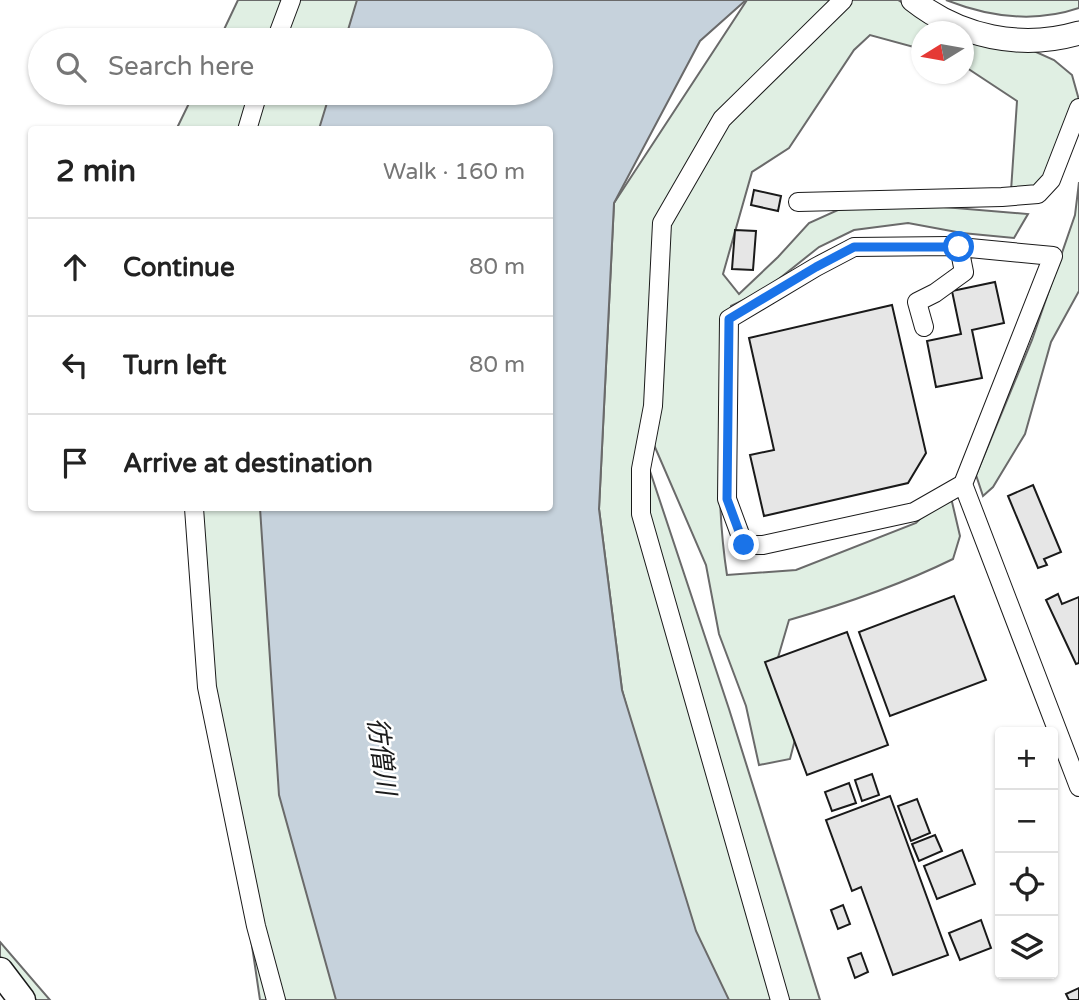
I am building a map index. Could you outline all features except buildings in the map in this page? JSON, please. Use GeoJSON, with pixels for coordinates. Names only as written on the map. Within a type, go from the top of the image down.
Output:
{"type":"FeatureCollection","features":[{"type":"Feature","properties":{"kind":"main road"},"geometry":{"type":"LineString","coordinates":[[0,971],[22,1000]]}},
{"type":"Feature","properties":{"kind":"street"},"geometry":{"type":"LineString","coordinates":[[280,28],[291,0]]}},
{"type":"Feature","properties":{"kind":"street"},"geometry":{"type":"LineString","coordinates":[[780,1000],[641,514],[641,469],[653,406],[662,223],[722,119],[843,0]]}},
{"type":"Feature","properties":{"kind":"street"},"geometry":{"type":"LineString","coordinates":[[913,0],[942,19],[985,36],[1009,40],[1037,40],[1079,33]]}},
{"type":"Feature","properties":{"kind":"street"},"geometry":{"type":"LineString","coordinates":[[248,126],[254,105]]}},
{"type":"Feature","properties":{"kind":"street"},"geometry":{"type":"LineString","coordinates":[[799,202],[1038,194],[1051,180],[1079,108]]}},
{"type":"Feature","properties":{"kind":"street"},"geometry":{"type":"LineString","coordinates":[[854,247],[959,247],[1053,256],[963,484],[914,512],[762,545],[744,545],[727,499],[729,319],[854,247]]}},
{"type":"Feature","properties":{"kind":"street"},"geometry":{"type":"LineString","coordinates":[[924,327],[917,302],[964,272],[959,247]]}},
{"type":"Feature","properties":{"kind":"street"},"geometry":{"type":"LineString","coordinates":[[963,484],[1074,762],[1079,787]]}},
{"type":"Feature","properties":{"kind":"street"},"geometry":{"type":"LineString","coordinates":[[194,511],[207,687],[256,926],[276,1000]]}},
{"type":"Feature","properties":{"kind":"green space"},"geometry":{"type":"Polygon","coordinates":[[[238,0],[373,0],[361,28],[225,28],[238,0]]]}},
{"type":"Feature","properties":{"kind":"green space"},"geometry":{"type":"Polygon","coordinates":[[[747,0],[898,0],[932,21],[911,21],[911,46],[870,35],[854,50],[789,148],[752,172],[723,274],[739,294],[809,223],[860,200],[1028,214],[1014,238],[962,233],[908,223],[854,230],[819,247],[765,290],[731,306],[724,374],[719,474],[727,575],[796,570],[916,523],[949,489],[960,536],[953,559],[872,593],[789,620],[777,661],[800,720],[790,759],[759,765],[746,706],[719,634],[706,565],[648,431],[662,223],[644,453],[729,709],[820,1000],[720,1000],[688,930],[622,690],[599,509],[614,203],[747,0]]]}},
{"type":"Feature","properties":{"kind":"green space"},"geometry":{"type":"Polygon","coordinates":[[[946,0],[1079,0],[1079,8],[1046,15],[1012,16],[979,11],[946,0]]]}},
{"type":"Feature","properties":{"kind":"green space"},"geometry":{"type":"Polygon","coordinates":[[[974,37],[1025,47],[1054,60],[1072,75],[1079,100],[1051,180],[1033,194],[1011,191],[1017,101],[974,73],[974,37]]]}},
{"type":"Feature","properties":{"kind":"green space"},"geometry":{"type":"Polygon","coordinates":[[[188,105],[329,105],[321,126],[178,126],[188,105]]]}},
{"type":"Feature","properties":{"kind":"green space"},"geometry":{"type":"Polygon","coordinates":[[[1079,182],[1079,291],[1051,342],[1025,434],[993,487],[983,496],[976,475],[1032,340],[1075,215],[1079,182]]]}},
{"type":"Feature","properties":{"kind":"green space"},"geometry":{"type":"Polygon","coordinates":[[[200,511],[264,511],[338,1000],[260,1000],[201,601],[200,511]]]}},
{"type":"Feature","properties":{"kind":"green space"},"geometry":{"type":"Polygon","coordinates":[[[0,942],[50,1000],[28,1000],[0,958],[0,942]]]}},
{"type":"Feature","properties":{"kind":"water","name":"彷僧川"},"geometry":{"type":"Polygon","coordinates":[[[357,0],[746,0],[700,41],[614,203],[599,509],[622,690],[696,931],[729,1000],[336,1000],[279,795],[260,511],[553,511],[553,126],[320,126],[326,105],[553,105],[553,28],[349,28],[357,0]]]}},
{"type":"Feature","properties":{"kind":"route"},"geometry":{"type":"LineString","coordinates":[[744,545],[727,499],[729,319],[854,247],[959,247]]}}]}
